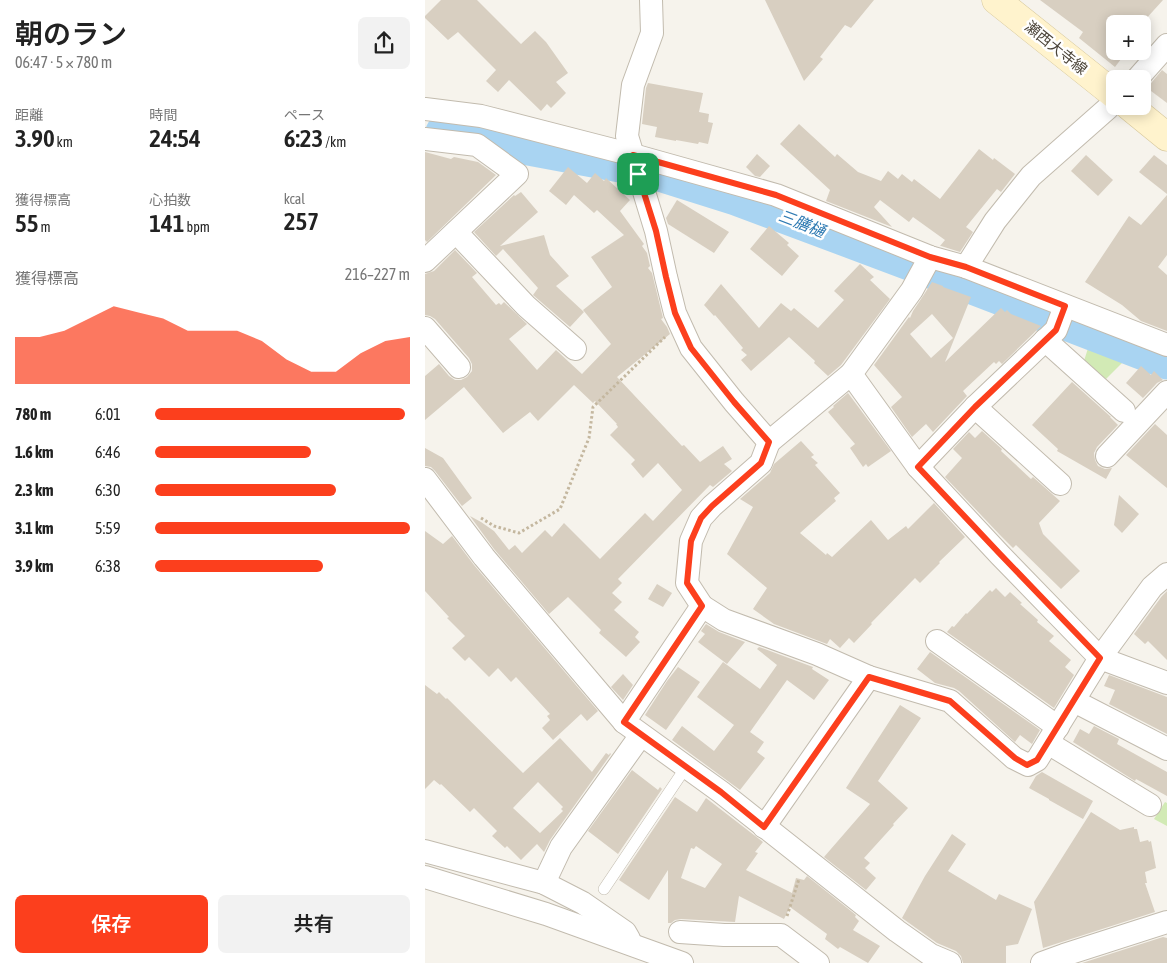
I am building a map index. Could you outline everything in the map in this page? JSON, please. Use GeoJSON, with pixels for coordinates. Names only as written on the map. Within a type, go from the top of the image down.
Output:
{"type":"FeatureCollection","features":[{"type":"Feature","properties":{"kind":"main road","name":"瀬西大寺線"},"geometry":{"type":"LineString","coordinates":[[996,0],[1106,94]]}},
{"type":"Feature","properties":{"kind":"main road","name":"瀬西大寺線"},"geometry":{"type":"LineString","coordinates":[[1135,115],[1167,137]]}},
{"type":"Feature","properties":{"kind":"street"},"geometry":{"type":"LineString","coordinates":[[651,0],[652,33],[633,85],[627,136],[656,231],[675,313],[691,348],[769,442]]}},
{"type":"Feature","properties":{"kind":"street"},"geometry":{"type":"LineString","coordinates":[[1145,70],[1167,45]]}},
{"type":"Feature","properties":{"kind":"street"},"geometry":{"type":"LineString","coordinates":[[425,109],[481,116],[635,163],[776,195],[926,265],[966,267],[1057,322],[1167,345]]}},
{"type":"Feature","properties":{"kind":"street"},"geometry":{"type":"LineString","coordinates":[[966,267],[995,221],[1031,176],[1106,112]]}},
{"type":"Feature","properties":{"kind":"street"},"geometry":{"type":"LineString","coordinates":[[425,138],[477,145],[517,174],[425,261]]}},
{"type":"Feature","properties":{"kind":"street"},"geometry":{"type":"LineString","coordinates":[[456,232],[526,306],[575,349]]}},
{"type":"Feature","properties":{"kind":"street"},"geometry":{"type":"LineString","coordinates":[[926,265],[912,290],[851,374],[769,442],[761,463],[701,518],[691,541],[687,583],[702,606],[724,620],[817,654],[869,677],[950,701],[1015,758],[1027,765],[1037,760],[1100,658],[1152,587],[1167,574]]}},
{"type":"Feature","properties":{"kind":"street"},"geometry":{"type":"LineString","coordinates":[[918,467],[1057,322]]}},
{"type":"Feature","properties":{"kind":"street"},"geometry":{"type":"LineString","coordinates":[[1057,322],[1124,411]]}},
{"type":"Feature","properties":{"kind":"street"},"geometry":{"type":"LineString","coordinates":[[425,328],[459,367]]}},
{"type":"Feature","properties":{"kind":"street"},"geometry":{"type":"LineString","coordinates":[[851,374],[918,467],[1100,658],[1167,683]]}},
{"type":"Feature","properties":{"kind":"street"},"geometry":{"type":"LineString","coordinates":[[1107,456],[1167,392]]}},
{"type":"Feature","properties":{"kind":"street"},"geometry":{"type":"LineString","coordinates":[[975,407],[1060,484]]}},
{"type":"Feature","properties":{"kind":"street"},"geometry":{"type":"LineString","coordinates":[[425,479],[484,557],[633,728],[721,792],[897,931],[931,955],[950,963]]}},
{"type":"Feature","properties":{"kind":"street"},"geometry":{"type":"LineString","coordinates":[[544,883],[561,847],[633,728],[702,606]]}},
{"type":"Feature","properties":{"kind":"street"},"geometry":{"type":"LineString","coordinates":[[937,641],[1053,735],[1150,805]]}},
{"type":"Feature","properties":{"kind":"street"},"geometry":{"type":"LineString","coordinates":[[764,827],[869,677]]}},
{"type":"Feature","properties":{"kind":"street"},"geometry":{"type":"LineString","coordinates":[[1074,701],[1167,749]]}},
{"type":"Feature","properties":{"kind":"street"},"geometry":{"type":"LineString","coordinates":[[434,854],[544,883],[583,903],[625,932],[636,947]]}},
{"type":"Feature","properties":{"kind":"street"},"geometry":{"type":"LineString","coordinates":[[425,877],[545,914],[682,963]]}},
{"type":"Feature","properties":{"kind":"street"},"geometry":{"type":"LineString","coordinates":[[1042,963],[1167,922]]}},
{"type":"Feature","properties":{"kind":"street"},"geometry":{"type":"LineString","coordinates":[[680,932],[781,936],[818,963]]}},
{"type":"Feature","properties":{"kind":"lane"},"geometry":{"type":"LineString","coordinates":[[604,889],[685,767]]}},
{"type":"Feature","properties":{"kind":"lane"},"geometry":{"type":"LineString","coordinates":[[425,843],[434,854]]}},
{"type":"Feature","properties":{"kind":"path"},"geometry":{"type":"LineString","coordinates":[[443,504],[469,509],[494,526],[519,533],[560,509],[589,438],[593,407],[680,323]]}},
{"type":"Feature","properties":{"kind":"path"},"geometry":{"type":"LineString","coordinates":[[781,936],[805,859]]}},
{"type":"Feature","properties":{"kind":"green space"},"geometry":{"type":"Polygon","coordinates":[[[1089,345],[1126,359],[1106,379],[1084,361],[1089,345]]]}},
{"type":"Feature","properties":{"kind":"green space"},"geometry":{"type":"Polygon","coordinates":[[[1165,802],[1167,803],[1167,826],[1154,819],[1165,802]]]}},
{"type":"Feature","properties":{"kind":"building"},"geometry":{"type":"Polygon","coordinates":[[[441,0],[477,0],[521,44],[535,31],[546,42],[568,73],[556,82],[566,93],[551,108],[547,104],[541,111],[509,80],[498,92],[486,81],[496,70],[458,32],[448,40],[425,18],[441,0]]]}},
{"type":"Feature","properties":{"kind":"building"},"geometry":{"type":"Polygon","coordinates":[[[765,0],[874,0],[851,28],[845,25],[820,57],[823,59],[804,81],[765,0]]]}},
{"type":"Feature","properties":{"kind":"building"},"geometry":{"type":"Polygon","coordinates":[[[1040,0],[1163,0],[1149,15],[1106,15],[1106,60],[1079,38],[1083,32],[1040,0]]]}},
{"type":"Feature","properties":{"kind":"building"},"geometry":{"type":"Polygon","coordinates":[[[1106,60],[1120,60],[1115,67],[1106,60]]]}},
{"type":"Feature","properties":{"kind":"building"},"geometry":{"type":"Polygon","coordinates":[[[1162,70],[1167,74],[1167,103],[1151,91],[1151,83],[1162,70]]]}},
{"type":"Feature","properties":{"kind":"building"},"geometry":{"type":"Polygon","coordinates":[[[648,83],[703,93],[699,112],[709,114],[708,122],[713,123],[708,144],[655,137],[657,127],[642,124],[648,83]]]}},
{"type":"Feature","properties":{"kind":"building"},"geometry":{"type":"Polygon","coordinates":[[[799,124],[835,157],[837,154],[858,172],[881,181],[888,171],[898,179],[902,174],[912,182],[914,179],[940,199],[979,149],[1015,174],[1001,192],[997,189],[966,227],[973,232],[960,252],[940,246],[945,240],[913,217],[909,222],[880,200],[874,207],[892,227],[826,201],[830,190],[780,144],[799,124]]]}},
{"type":"Feature","properties":{"kind":"building"},"geometry":{"type":"Polygon","coordinates":[[[425,152],[451,159],[454,157],[478,162],[496,175],[427,242],[425,240],[425,152]]]}},
{"type":"Feature","properties":{"kind":"building"},"geometry":{"type":"Polygon","coordinates":[[[757,154],[770,166],[760,177],[755,176],[746,167],[757,154]]]}},
{"type":"Feature","properties":{"kind":"building"},"geometry":{"type":"Polygon","coordinates":[[[1086,155],[1113,180],[1098,196],[1071,171],[1086,155]]]}},
{"type":"Feature","properties":{"kind":"building"},"geometry":{"type":"Polygon","coordinates":[[[1154,155],[1167,165],[1167,194],[1139,172],[1154,155]]]}},
{"type":"Feature","properties":{"kind":"building"},"geometry":{"type":"Polygon","coordinates":[[[568,167],[587,183],[595,173],[604,181],[606,178],[630,200],[620,211],[644,244],[642,246],[647,253],[650,266],[648,268],[652,273],[663,318],[661,319],[670,334],[617,377],[682,446],[684,445],[700,462],[723,446],[732,459],[724,464],[732,471],[713,487],[710,485],[618,579],[622,583],[612,593],[622,602],[614,610],[639,632],[635,637],[640,642],[626,657],[599,633],[601,630],[568,597],[549,614],[494,549],[470,516],[494,531],[509,550],[515,545],[522,553],[545,530],[552,537],[564,523],[600,559],[645,513],[653,521],[682,490],[658,463],[643,478],[631,464],[635,460],[610,435],[618,427],[617,424],[595,401],[593,403],[574,385],[538,421],[530,412],[503,433],[464,387],[425,420],[425,376],[439,364],[455,380],[467,377],[472,371],[472,364],[469,358],[435,319],[425,315],[425,274],[434,271],[455,250],[477,273],[472,277],[496,305],[499,303],[501,305],[504,302],[527,324],[509,339],[537,370],[556,350],[582,374],[611,344],[583,310],[612,287],[591,257],[624,235],[597,210],[594,213],[574,195],[566,205],[549,191],[568,167]]]}},
{"type":"Feature","properties":{"kind":"building"},"geometry":{"type":"Polygon","coordinates":[[[521,192],[538,212],[500,246],[544,235],[550,255],[569,276],[556,286],[584,312],[570,327],[533,295],[538,288],[503,249],[496,256],[474,232],[514,195],[521,192]]]}},
{"type":"Feature","properties":{"kind":"building"},"geometry":{"type":"Polygon","coordinates":[[[1167,195],[1167,255],[1158,267],[1167,275],[1167,331],[1141,321],[1122,305],[1085,282],[1129,216],[1141,225],[1167,195]]]}},
{"type":"Feature","properties":{"kind":"building"},"geometry":{"type":"Polygon","coordinates":[[[677,200],[729,232],[714,253],[668,224],[666,218],[677,200]]]}},
{"type":"Feature","properties":{"kind":"building"},"geometry":{"type":"Polygon","coordinates":[[[769,226],[789,243],[787,245],[799,256],[782,276],[750,249],[769,226]]]}},
{"type":"Feature","properties":{"kind":"building"},"geometry":{"type":"Polygon","coordinates":[[[860,264],[874,277],[870,280],[890,299],[841,365],[828,376],[789,337],[751,371],[741,360],[747,355],[741,350],[743,348],[704,305],[721,284],[759,328],[781,303],[791,311],[794,308],[818,328],[844,300],[834,291],[860,264]]]}},
{"type":"Feature","properties":{"kind":"building"},"geometry":{"type":"Polygon","coordinates":[[[932,282],[971,297],[945,362],[1001,308],[1005,312],[1007,310],[1011,314],[1041,326],[1002,364],[999,361],[996,364],[994,362],[963,391],[967,396],[933,432],[926,424],[912,437],[891,407],[902,397],[874,365],[910,318],[932,282]],[[932,314],[910,334],[931,358],[953,338],[932,314]]]}},
{"type":"Feature","properties":{"kind":"building"},"geometry":{"type":"Polygon","coordinates":[[[1141,366],[1151,375],[1154,371],[1163,380],[1157,383],[1143,398],[1126,383],[1141,366]]]}},
{"type":"Feature","properties":{"kind":"building"},"geometry":{"type":"Polygon","coordinates":[[[1072,382],[1118,425],[1097,447],[1094,453],[1098,466],[1105,469],[1112,468],[1106,479],[1057,451],[1058,449],[1032,425],[1072,382]]]}},
{"type":"Feature","properties":{"kind":"building"},"geometry":{"type":"Polygon","coordinates":[[[848,393],[891,451],[868,467],[866,464],[863,467],[850,448],[855,444],[828,412],[848,393]]]}},
{"type":"Feature","properties":{"kind":"building"},"geometry":{"type":"Polygon","coordinates":[[[1155,424],[1167,435],[1167,488],[1126,455],[1155,424]]]}},
{"type":"Feature","properties":{"kind":"building"},"geometry":{"type":"Polygon","coordinates":[[[982,431],[1031,479],[1033,477],[1060,501],[1039,523],[1043,534],[1080,571],[1061,589],[1016,545],[1013,548],[945,477],[962,458],[953,449],[969,432],[975,438],[982,431]]]}},
{"type":"Feature","properties":{"kind":"building"},"geometry":{"type":"Polygon","coordinates":[[[801,441],[814,455],[811,457],[818,463],[815,465],[840,493],[834,498],[836,501],[800,533],[826,555],[827,553],[832,557],[871,520],[888,540],[906,526],[908,529],[934,503],[965,537],[920,583],[915,578],[854,643],[849,638],[840,648],[830,639],[827,644],[774,624],[753,609],[767,588],[727,554],[753,507],[740,499],[770,473],[774,464],[801,441]]]}},
{"type":"Feature","properties":{"kind":"building"},"geometry":{"type":"Polygon","coordinates":[[[425,448],[443,458],[472,498],[462,506],[435,471],[431,467],[425,466],[425,448]]]}},
{"type":"Feature","properties":{"kind":"building"},"geometry":{"type":"Polygon","coordinates":[[[1119,495],[1139,514],[1122,533],[1114,525],[1119,495]]]}},
{"type":"Feature","properties":{"kind":"building"},"geometry":{"type":"Polygon","coordinates":[[[425,531],[443,544],[452,536],[474,565],[598,711],[587,721],[581,714],[553,740],[542,728],[550,720],[547,716],[550,714],[516,677],[511,682],[498,668],[489,677],[469,657],[465,661],[452,648],[465,636],[425,591],[425,531]]]}},
{"type":"Feature","properties":{"kind":"building"},"geometry":{"type":"Polygon","coordinates":[[[657,584],[672,593],[663,607],[648,599],[657,584]]]}},
{"type":"Feature","properties":{"kind":"building"},"geometry":{"type":"Polygon","coordinates":[[[996,588],[1005,597],[1010,592],[1022,603],[1020,604],[1038,620],[1037,622],[1054,636],[1049,641],[1071,660],[1065,667],[1074,675],[1054,708],[947,632],[990,590],[992,592],[996,588]]]}},
{"type":"Feature","properties":{"kind":"building"},"geometry":{"type":"Polygon","coordinates":[[[1167,591],[1167,660],[1148,641],[1145,644],[1134,634],[1167,591]]]}},
{"type":"Feature","properties":{"kind":"building"},"geometry":{"type":"Polygon","coordinates":[[[706,624],[719,632],[745,642],[727,664],[698,642],[705,634],[701,631],[706,624]]]}},
{"type":"Feature","properties":{"kind":"building"},"geometry":{"type":"Polygon","coordinates":[[[759,647],[813,667],[812,669],[829,680],[814,700],[787,680],[750,732],[764,742],[757,752],[765,758],[740,790],[672,740],[682,726],[714,751],[734,725],[697,697],[723,662],[760,689],[777,665],[757,649],[759,647]]]}},
{"type":"Feature","properties":{"kind":"building"},"geometry":{"type":"Polygon","coordinates":[[[930,652],[1040,730],[1032,744],[1020,735],[1015,742],[959,691],[935,683],[917,669],[930,652]]]}},
{"type":"Feature","properties":{"kind":"building"},"geometry":{"type":"Polygon","coordinates":[[[678,667],[700,682],[666,730],[645,715],[678,667]]]}},
{"type":"Feature","properties":{"kind":"building"},"geometry":{"type":"Polygon","coordinates":[[[623,674],[633,685],[623,700],[611,687],[623,674]]]}},
{"type":"Feature","properties":{"kind":"building"},"geometry":{"type":"Polygon","coordinates":[[[1109,675],[1167,697],[1167,734],[1109,704],[1115,690],[1104,686],[1109,675]]]}},
{"type":"Feature","properties":{"kind":"building"},"geometry":{"type":"Polygon","coordinates":[[[425,685],[437,694],[439,692],[447,698],[523,773],[560,738],[592,772],[606,753],[611,754],[550,840],[544,852],[537,844],[521,860],[507,846],[505,848],[492,836],[497,831],[474,808],[470,812],[441,784],[434,780],[425,789],[425,685]],[[538,782],[513,808],[540,833],[563,811],[561,809],[563,807],[538,782]]]}},
{"type":"Feature","properties":{"kind":"building"},"geometry":{"type":"Polygon","coordinates":[[[900,705],[921,718],[878,781],[908,808],[864,858],[870,863],[865,868],[876,878],[866,890],[824,857],[870,804],[846,788],[900,705]]]}},
{"type":"Feature","properties":{"kind":"building"},"geometry":{"type":"Polygon","coordinates":[[[1094,726],[1119,739],[1117,744],[1167,772],[1167,796],[1136,779],[1135,781],[1073,742],[1080,729],[1089,734],[1094,726]]]}},
{"type":"Feature","properties":{"kind":"building"},"geometry":{"type":"Polygon","coordinates":[[[632,770],[658,790],[660,787],[662,789],[618,854],[588,831],[632,770]]]}},
{"type":"Feature","properties":{"kind":"building"},"geometry":{"type":"Polygon","coordinates":[[[1042,772],[1093,801],[1083,819],[1029,788],[1036,776],[1042,772]]]}},
{"type":"Feature","properties":{"kind":"building"},"geometry":{"type":"Polygon","coordinates":[[[675,797],[697,812],[706,798],[763,842],[755,852],[758,853],[746,870],[792,893],[796,878],[804,880],[807,876],[856,915],[855,917],[859,921],[853,930],[880,946],[868,963],[840,947],[838,949],[825,939],[827,934],[790,907],[784,919],[739,896],[735,922],[681,919],[668,923],[668,870],[649,900],[619,880],[675,797]],[[696,846],[694,849],[691,848],[681,878],[705,888],[722,864],[696,846]]]}},
{"type":"Feature","properties":{"kind":"building"},"geometry":{"type":"Polygon","coordinates":[[[1091,812],[1120,830],[1134,827],[1134,829],[1137,829],[1140,842],[1151,841],[1156,868],[1145,872],[1147,883],[1145,883],[1155,912],[1043,948],[1034,902],[1091,812]]]}},
{"type":"Feature","properties":{"kind":"building"},"geometry":{"type":"Polygon","coordinates":[[[952,834],[966,844],[948,871],[996,900],[999,894],[1032,909],[1018,944],[1006,946],[1006,963],[963,963],[961,956],[956,951],[937,943],[902,918],[925,876],[952,834]]]}},
{"type":"Feature","properties":{"kind":"building"},"geometry":{"type":"Polygon","coordinates":[[[1163,937],[1167,938],[1167,963],[1082,963],[1163,937]]]}},
{"type":"Feature","properties":{"kind":"waterway","name":"三膳樋"},"geometry":{"type":"LineString","coordinates":[[443,132],[647,170],[736,198],[1167,362]]}},
{"type":"Feature","properties":{"kind":"route"},"geometry":{"type":"LineString","coordinates":[[633,155],[776,195],[930,257],[966,267],[1065,306],[1056,330],[975,407],[918,467],[1100,658],[1037,760],[1027,765],[1015,758],[950,701],[869,677],[764,827],[721,792],[624,722],[702,606],[687,583],[691,541],[701,518],[761,463],[769,442],[691,348],[675,313],[656,231],[638,174],[633,155]]}}]}
